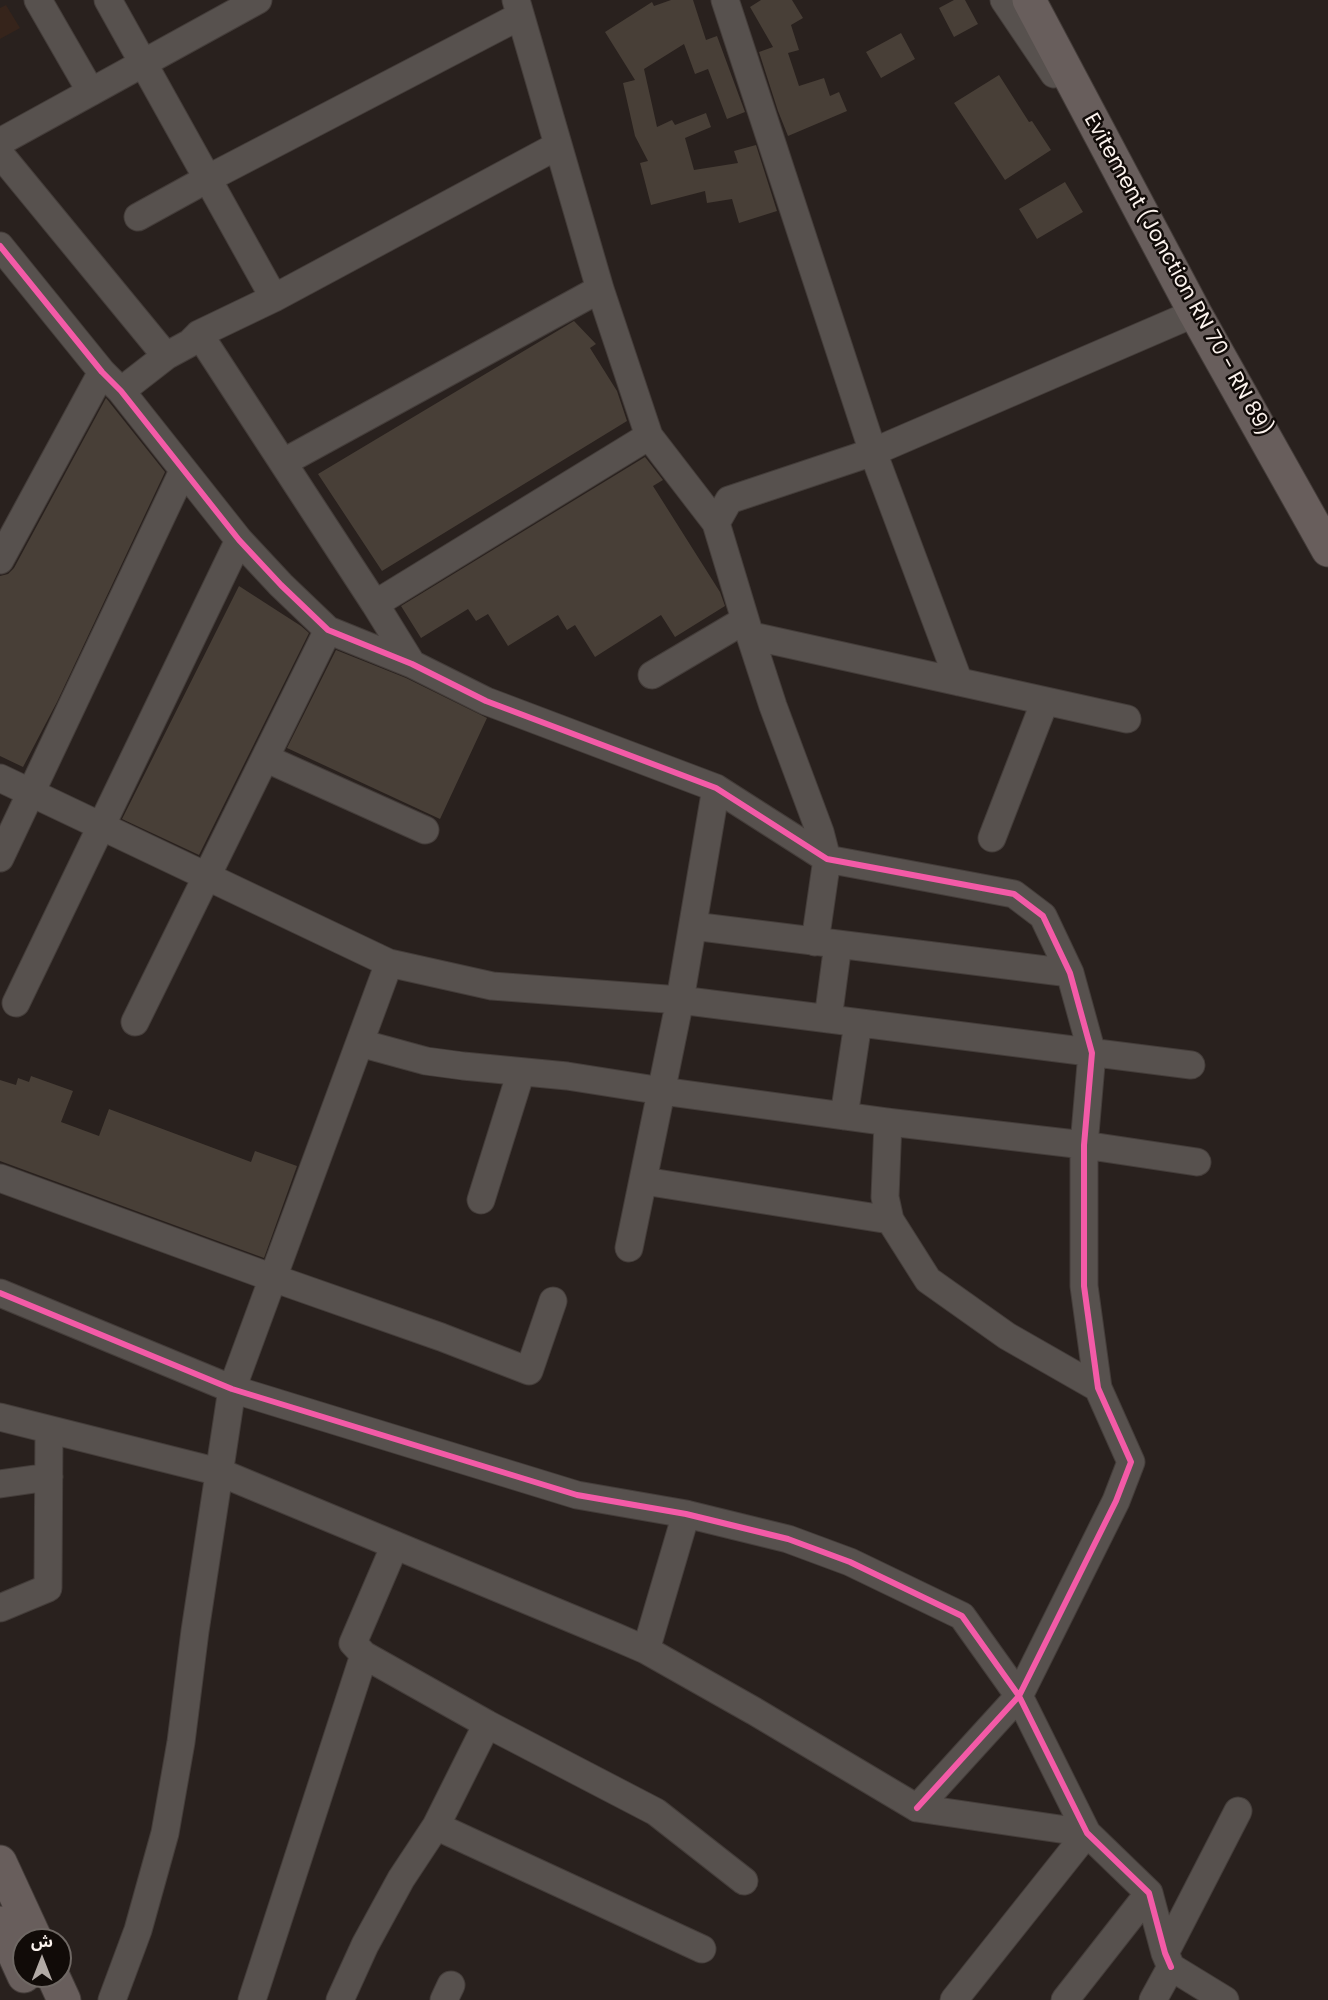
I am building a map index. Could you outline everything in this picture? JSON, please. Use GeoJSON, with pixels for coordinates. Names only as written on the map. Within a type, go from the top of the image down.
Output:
{"type":"FeatureCollection","features":[{"type":"Feature","properties":{"kind":"main road","name":"Evitement (Jonction RN 70 - RN 89)"},"geometry":{"type":"LineString","coordinates":[[1029,0],[1195,314],[1328,550]]}},
{"type":"Feature","properties":{"kind":"main road"},"geometry":{"type":"LineString","coordinates":[[0,1862],[30,1928]]}},
{"type":"Feature","properties":{"kind":"main road"},"geometry":{"type":"LineString","coordinates":[[0,1923],[12,1950]]}},
{"type":"Feature","properties":{"kind":"street"},"geometry":{"type":"LineString","coordinates":[[38,0],[91,92]]}},
{"type":"Feature","properties":{"kind":"street"},"geometry":{"type":"LineString","coordinates":[[108,0],[274,298]]}},
{"type":"Feature","properties":{"kind":"street"},"geometry":{"type":"LineString","coordinates":[[0,142],[258,0]]}},
{"type":"Feature","properties":{"kind":"street"},"geometry":{"type":"LineString","coordinates":[[725,0],[873,452],[958,682]]}},
{"type":"Feature","properties":{"kind":"street"},"geometry":{"type":"LineString","coordinates":[[1004,0],[1118,169]]}},
{"type":"Feature","properties":{"kind":"street"},"geometry":{"type":"LineString","coordinates":[[138,217],[518,8],[600,289],[650,436],[716,523],[773,706],[820,832],[827,858],[828,1019]]}},
{"type":"Feature","properties":{"kind":"street"},"geometry":{"type":"LineString","coordinates":[[121,391],[166,356],[190,343],[199,334],[274,298],[557,146]]}},
{"type":"Feature","properties":{"kind":"street"},"geometry":{"type":"LineString","coordinates":[[0,154],[166,356]]}},
{"type":"Feature","properties":{"kind":"street"},"geometry":{"type":"LineString","coordinates":[[1,249],[102,372],[121,391],[239,540],[328,630],[412,664],[486,701],[716,788],[827,858],[1014,894],[1043,916],[1070,973],[1092,1053],[1084,1145],[1084,1286],[1098,1388],[1131,1462],[1116,1501],[1019,1696],[918,1808]]}},
{"type":"Feature","properties":{"kind":"street"},"geometry":{"type":"LineString","coordinates":[[284,462],[600,289]]}},
{"type":"Feature","properties":{"kind":"street"},"geometry":{"type":"LineString","coordinates":[[716,523],[729,500],[873,452],[1195,314]]}},
{"type":"Feature","properties":{"kind":"street"},"geometry":{"type":"LineString","coordinates":[[199,334],[284,462],[412,664]]}},
{"type":"Feature","properties":{"kind":"street"},"geometry":{"type":"LineString","coordinates":[[0,560],[102,372]]}},
{"type":"Feature","properties":{"kind":"street"},"geometry":{"type":"LineString","coordinates":[[375,604],[650,436]]}},
{"type":"Feature","properties":{"kind":"street"},"geometry":{"type":"LineString","coordinates":[[0,858],[183,471]]}},
{"type":"Feature","properties":{"kind":"street"},"geometry":{"type":"LineString","coordinates":[[16,1003],[239,540]]}},
{"type":"Feature","properties":{"kind":"street"},"geometry":{"type":"LineString","coordinates":[[651,675],[748,628],[958,682],[1127,719]]}},
{"type":"Feature","properties":{"kind":"street"},"geometry":{"type":"LineString","coordinates":[[135,1022],[328,630]]}},
{"type":"Feature","properties":{"kind":"street"},"geometry":{"type":"LineString","coordinates":[[992,838],[1045,701]]}},
{"type":"Feature","properties":{"kind":"street"},"geometry":{"type":"LineString","coordinates":[[265,758],[425,830]]}},
{"type":"Feature","properties":{"kind":"street"},"geometry":{"type":"LineString","coordinates":[[0,778],[389,963],[492,986],[680,1000],[1191,1065]]}},
{"type":"Feature","properties":{"kind":"street"},"geometry":{"type":"LineString","coordinates":[[629,1248],[680,1000],[716,788]]}},
{"type":"Feature","properties":{"kind":"street"},"geometry":{"type":"LineString","coordinates":[[693,926],[1070,973]]}},
{"type":"Feature","properties":{"kind":"street"},"geometry":{"type":"LineString","coordinates":[[112,2000],[138,1930],[165,1833],[181,1742],[195,1631],[232,1389],[389,963]]}},
{"type":"Feature","properties":{"kind":"street"},"geometry":{"type":"LineString","coordinates":[[844,1116],[858,1023]]}},
{"type":"Feature","properties":{"kind":"street"},"geometry":{"type":"LineString","coordinates":[[360,1043],[426,1061],[567,1076],[844,1116],[1084,1145],[1197,1162]]}},
{"type":"Feature","properties":{"kind":"street"},"geometry":{"type":"LineString","coordinates":[[481,1200],[521,1072]]}},
{"type":"Feature","properties":{"kind":"street"},"geometry":{"type":"LineString","coordinates":[[888,1122],[885,1197],[890,1220],[928,1280],[1007,1336],[1098,1388]]}},
{"type":"Feature","properties":{"kind":"street"},"geometry":{"type":"LineString","coordinates":[[0,1178],[529,1371],[553,1301]]}},
{"type":"Feature","properties":{"kind":"street"},"geometry":{"type":"LineString","coordinates":[[644,1181],[890,1220]]}},
{"type":"Feature","properties":{"kind":"street"},"geometry":{"type":"LineString","coordinates":[[0,1293],[232,1389],[577,1495],[686,1514],[799,1543],[850,1562],[962,1616],[1019,1696],[1087,1833],[1149,1893],[1168,1960],[1225,2000]]}},
{"type":"Feature","properties":{"kind":"street"},"geometry":{"type":"LineString","coordinates":[[0,1417],[219,1472],[646,1650],[918,1808],[1087,1833]]}},
{"type":"Feature","properties":{"kind":"street"},"geometry":{"type":"LineString","coordinates":[[0,1608],[48,1588],[49,1430]]}},
{"type":"Feature","properties":{"kind":"street"},"geometry":{"type":"LineString","coordinates":[[0,1484],[49,1477]]}},
{"type":"Feature","properties":{"kind":"street"},"geometry":{"type":"LineString","coordinates":[[646,1650],[686,1514]]}},
{"type":"Feature","properties":{"kind":"street"},"geometry":{"type":"LineString","coordinates":[[395,1545],[353,1643],[364,1655],[487,1724],[656,1812],[744,1881]]}},
{"type":"Feature","properties":{"kind":"street"},"geometry":{"type":"LineString","coordinates":[[252,2000],[364,1655]]}},
{"type":"Feature","properties":{"kind":"street"},"geometry":{"type":"LineString","coordinates":[[340,2000],[365,1946],[396,1888],[436,1826],[487,1724]]}},
{"type":"Feature","properties":{"kind":"street"},"geometry":{"type":"LineString","coordinates":[[1153,2000],[1168,1960],[1238,1811]]}},
{"type":"Feature","properties":{"kind":"street"},"geometry":{"type":"LineString","coordinates":[[436,1826],[702,1948]]}},
{"type":"Feature","properties":{"kind":"street"},"geometry":{"type":"LineString","coordinates":[[954,2000],[1087,1833]]}},
{"type":"Feature","properties":{"kind":"street"},"geometry":{"type":"LineString","coordinates":[[1065,2000],[1149,1893]]}},
{"type":"Feature","properties":{"kind":"shaded area"},"geometry":{"type":"Polygon","coordinates":[[[6,5],[20,28],[0,39],[0,8],[6,5]]]}},
{"type":"Feature","properties":{"kind":"building"},"geometry":{"type":"Polygon","coordinates":[[[671,0],[693,0],[706,40],[717,36],[745,112],[727,119],[708,69],[695,74],[684,44],[644,69],[657,127],[672,120],[675,125],[706,113],[711,127],[685,138],[694,170],[738,163],[734,151],[756,145],[777,211],[739,223],[732,199],[707,203],[705,191],[651,205],[640,163],[648,161],[635,136],[623,83],[635,80],[605,32],[652,2],[654,6],[671,0]]]}},
{"type":"Feature","properties":{"kind":"building"},"geometry":{"type":"Polygon","coordinates":[[[761,0],[792,0],[803,18],[791,25],[799,50],[788,53],[799,86],[824,78],[830,96],[839,92],[847,111],[788,136],[759,52],[773,47],[750,7],[761,0]]]}},
{"type":"Feature","properties":{"kind":"building"},"geometry":{"type":"Polygon","coordinates":[[[954,0],[965,0],[978,24],[954,37],[939,8],[954,0]]]}},
{"type":"Feature","properties":{"kind":"building"},"geometry":{"type":"Polygon","coordinates":[[[901,33],[915,59],[881,78],[866,52],[901,33]]]}},
{"type":"Feature","properties":{"kind":"building"},"geometry":{"type":"Polygon","coordinates":[[[999,75],[1029,122],[1032,121],[1051,150],[1005,180],[954,103],[999,75]]]}},
{"type":"Feature","properties":{"kind":"building"},"geometry":{"type":"Polygon","coordinates":[[[1065,182],[1083,212],[1037,239],[1019,209],[1065,182]]]}},
{"type":"Feature","properties":{"kind":"building"},"geometry":{"type":"Polygon","coordinates":[[[574,321],[596,344],[590,348],[617,391],[627,421],[382,571],[318,474],[574,321]]]}},
{"type":"Feature","properties":{"kind":"building"},"geometry":{"type":"Polygon","coordinates":[[[106,398],[165,472],[57,702],[23,767],[0,756],[0,576],[8,574],[14,568],[106,398]]]}},
{"type":"Feature","properties":{"kind":"building"},"geometry":{"type":"Polygon","coordinates":[[[645,457],[663,480],[653,486],[720,592],[725,606],[675,637],[661,615],[595,657],[575,625],[567,630],[558,615],[508,646],[488,614],[476,621],[468,609],[421,638],[401,606],[645,457]]]}},
{"type":"Feature","properties":{"kind":"building"},"geometry":{"type":"Polygon","coordinates":[[[239,586],[309,633],[199,855],[122,819],[239,586]]]}},
{"type":"Feature","properties":{"kind":"building"},"geometry":{"type":"Polygon","coordinates":[[[336,650],[406,678],[487,718],[440,819],[287,748],[336,650]]]}},
{"type":"Feature","properties":{"kind":"building"},"geometry":{"type":"Polygon","coordinates":[[[31,1076],[73,1091],[61,1122],[99,1136],[109,1109],[251,1162],[255,1151],[297,1166],[264,1258],[0,1161],[0,1080],[16,1085],[18,1078],[29,1082],[31,1076]]]}},
{"type":"Feature","properties":{"kind":"cycle path"},"geometry":{"type":"LineString","coordinates":[[0,246],[102,372],[121,391],[239,540],[328,630],[412,664],[486,701],[716,788],[827,859],[1014,894],[1043,916],[1070,973],[1092,1053],[1084,1145],[1084,1286],[1098,1388],[1131,1462],[1116,1501],[1019,1696],[917,1808]]}},
{"type":"Feature","properties":{"kind":"cycle path"},"geometry":{"type":"LineString","coordinates":[[0,1293],[232,1389],[577,1495],[686,1514],[788,1539],[850,1562],[962,1616],[1019,1696],[1087,1833],[1149,1893],[1171,1967]]}}]}
